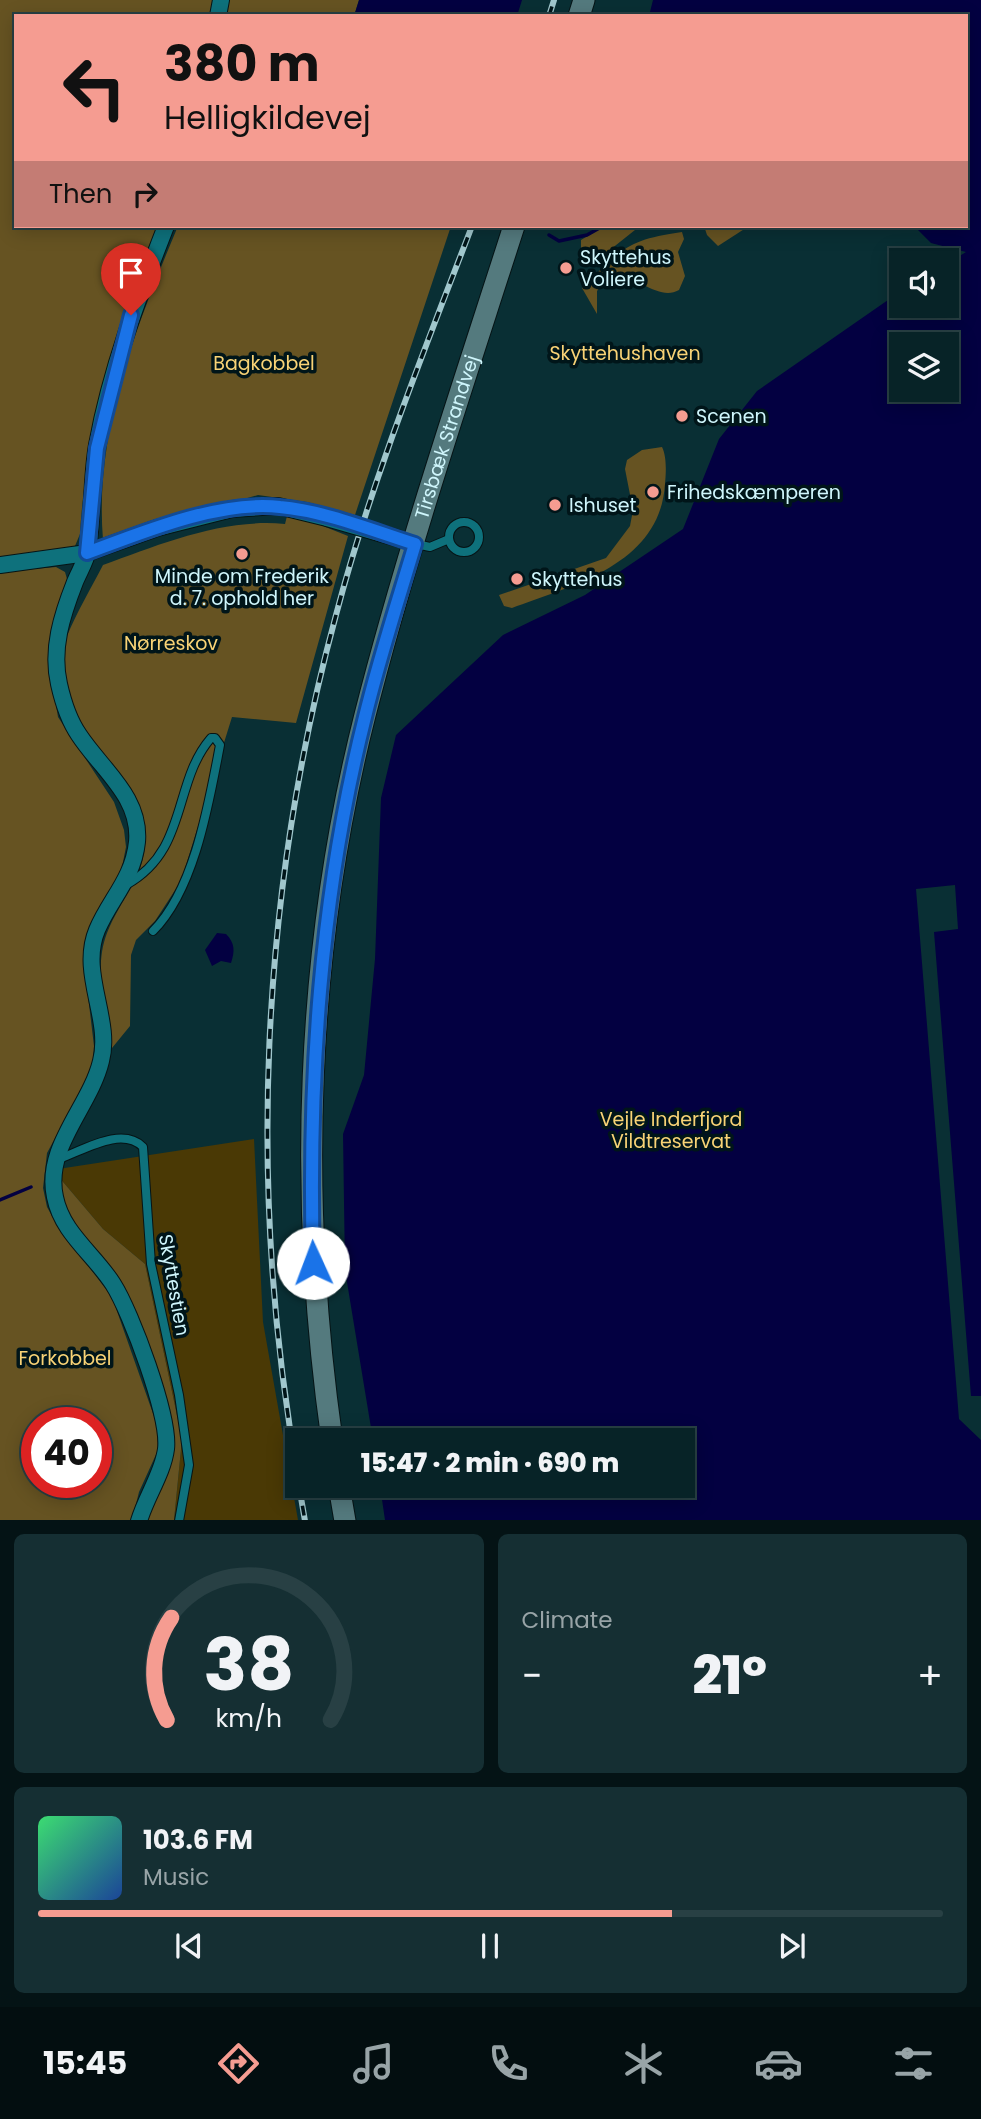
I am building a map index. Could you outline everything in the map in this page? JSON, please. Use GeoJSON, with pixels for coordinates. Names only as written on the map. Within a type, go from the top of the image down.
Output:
{"type":"FeatureCollection","features":[{"type":"Feature","properties":{"kind":"street"},"geometry":{"type":"LineString","coordinates":[[139,1520],[164,1461],[167,1444],[159,1402],[114,1285],[64,1221],[55,1199],[53,1179],[56,1160],[96,1080],[101,1061],[104,1046],[92,953],[97,931],[125,885],[133,866],[138,826],[120,785],[72,725],[54,659],[63,616],[87,553],[97,448],[113,375],[131,315],[165,228]]}},
{"type":"Feature","properties":{"kind":"street","name":"Tirsbæk Strandvej"},"geometry":{"type":"LineString","coordinates":[[330,1428],[321,1363],[311,1175],[320,973],[333,875],[360,739],[407,542],[513,228]]}},
{"type":"Feature","properties":{"kind":"street"},"geometry":{"type":"LineString","coordinates":[[0,565],[87,553],[156,528],[232,509],[278,506],[407,542]]}},
{"type":"Feature","properties":{"kind":"street"},"geometry":{"type":"LineString","coordinates":[[341,1498],[345,1520]]}},
{"type":"Feature","properties":{"kind":"lane"},"geometry":{"type":"LineString","coordinates":[[407,542],[430,547],[449,539]]}},
{"type":"Feature","properties":{"kind":"lane"},"geometry":{"type":"LineString","coordinates":[[125,885],[146,874],[154,865],[171,832],[201,752],[211,738],[215,737],[220,745],[194,853],[172,905],[153,931]]}},
{"type":"Feature","properties":{"kind":"lane","name":"Skyttestien"},"geometry":{"type":"LineString","coordinates":[[56,1160],[115,1138],[137,1141],[146,1156],[151,1264],[179,1395],[189,1465],[179,1520]]}},
{"type":"Feature","properties":{"kind":"shaded area"},"geometry":{"type":"Polygon","coordinates":[[[359,0],[522,0],[518,14],[355,14],[359,0]]]}},
{"type":"Feature","properties":{"kind":"shaded area","name":"Vejle Inderfjord Vildtreservat"},"geometry":{"type":"Polygon","coordinates":[[[653,0],[981,0],[981,1520],[385,1520],[382,1498],[695,1498],[695,1428],[371,1428],[345,1270],[343,1134],[364,1075],[375,959],[381,798],[396,735],[503,635],[585,595],[683,529],[719,439],[757,391],[889,299],[889,318],[959,318],[959,256],[966,252],[959,248],[931,243],[916,228],[968,228],[968,14],[650,14],[653,0]]]}},
{"type":"Feature","properties":{"kind":"shaded area"},"geometry":{"type":"Polygon","coordinates":[[[217,933],[229,937],[233,944],[233,955],[231,963],[221,961],[212,966],[205,950],[217,933]]]}},
{"type":"Feature","properties":{"kind":"shaded area"},"geometry":{"type":"Polygon","coordinates":[[[254,1139],[263,1322],[285,1446],[285,1498],[294,1498],[298,1520],[174,1520],[182,1439],[145,1264],[103,1229],[58,1176],[58,1169],[254,1139]]]}},
{"type":"Feature","properties":{"kind":"green space"},"geometry":{"type":"Polygon","coordinates":[[[0,0],[214,0],[211,14],[14,14],[14,228],[157,228],[130,300],[97,415],[83,494],[80,534],[75,546],[47,556],[0,563],[0,0]]]}},
{"type":"Feature","properties":{"kind":"green space"},"geometry":{"type":"Polygon","coordinates":[[[228,0],[359,0],[355,14],[225,14],[228,0]]]}},
{"type":"Feature","properties":{"kind":"green space","name":"Bagkobbel"},"geometry":{"type":"Polygon","coordinates":[[[177,228],[450,228],[355,515],[307,502],[258,495],[103,540],[102,499],[112,419],[122,379],[148,301],[177,228]]]}},
{"type":"Feature","properties":{"kind":"green space"},"geometry":{"type":"Polygon","coordinates":[[[597,228],[637,228],[591,265],[581,250],[581,240],[597,228]]]}},
{"type":"Feature","properties":{"kind":"green space"},"geometry":{"type":"Polygon","coordinates":[[[705,228],[746,228],[718,246],[707,235],[705,228]]]}},
{"type":"Feature","properties":{"kind":"green space"},"geometry":{"type":"Polygon","coordinates":[[[682,232],[684,239],[678,252],[685,276],[679,290],[659,292],[628,279],[618,278],[607,282],[597,291],[597,314],[582,288],[606,264],[636,243],[682,232]]]}},
{"type":"Feature","properties":{"kind":"green space"},"geometry":{"type":"Polygon","coordinates":[[[662,447],[666,475],[660,511],[648,534],[631,552],[586,580],[512,608],[504,606],[499,595],[606,558],[630,526],[633,510],[625,469],[627,460],[642,450],[662,447]]]}},
{"type":"Feature","properties":{"kind":"green space","name":"Nørreskov"},"geometry":{"type":"Polygon","coordinates":[[[288,512],[348,536],[296,723],[232,717],[181,881],[155,921],[136,940],[131,955],[130,1026],[112,1048],[102,990],[103,947],[113,920],[137,876],[145,836],[143,821],[137,809],[85,734],[67,696],[62,677],[62,656],[67,636],[103,565],[192,534],[238,525],[285,524],[288,512]]]}},
{"type":"Feature","properties":{"kind":"green space","name":"Forkobbel"},"geometry":{"type":"Polygon","coordinates":[[[56,567],[65,572],[67,579],[48,658],[58,717],[114,802],[124,830],[126,847],[120,877],[92,921],[83,954],[94,1046],[92,1070],[47,1153],[43,1188],[47,1207],[58,1227],[112,1297],[157,1425],[158,1450],[139,1492],[132,1520],[0,1520],[0,572],[56,567]]]}},
{"type":"Feature","properties":{"kind":"green space","name":"Forkobbel"},"geometry":{"type":"Polygon","coordinates":[[[58,1176],[103,1229],[145,1264],[182,1439],[174,1520],[146,1520],[170,1460],[156,1374],[73,1230],[60,1197],[58,1176]]]}},
{"type":"Feature","properties":{"kind":"pier"},"geometry":{"type":"Polygon","coordinates":[[[955,885],[958,929],[934,932],[971,1396],[981,1396],[981,1440],[959,1419],[916,889],[955,885]]]}},
{"type":"Feature","properties":{"kind":"waterway"},"geometry":{"type":"LineString","coordinates":[[549,235],[559,241],[587,235],[599,228]]}},
{"type":"Feature","properties":{"kind":"waterway"},"geometry":{"type":"LineString","coordinates":[[0,1200],[31,1187]]}},
{"type":"Feature","properties":{"kind":"railway"},"geometry":{"type":"LineString","coordinates":[[550,14],[554,0]]}},
{"type":"Feature","properties":{"kind":"railway"},"geometry":{"type":"LineString","coordinates":[[291,1428],[282,1369],[272,1261],[268,1152],[269,1044],[277,935],[291,828],[310,721],[350,565],[399,419],[471,228]]}},
{"type":"Feature","properties":{"kind":"railway"},"geometry":{"type":"LineString","coordinates":[[301,1498],[305,1520]]}},
{"type":"Feature","properties":{"kind":"place","name":"Skyttehus Voliere"},"geometry":{"type":"Point","coordinates":[566,268]}},
{"type":"Feature","properties":{"kind":"place","name":"Scenen"},"geometry":{"type":"Point","coordinates":[682,416]}},
{"type":"Feature","properties":{"kind":"place","name":"Frihedskæmperen"},"geometry":{"type":"Point","coordinates":[653,492]}},
{"type":"Feature","properties":{"kind":"place","name":"Ishuset"},"geometry":{"type":"Point","coordinates":[555,505]}},
{"type":"Feature","properties":{"kind":"place","name":"Minde om Frederik d. 7. ophold her"},"geometry":{"type":"Point","coordinates":[242,554]}},
{"type":"Feature","properties":{"kind":"place","name":"Skyttehus"},"geometry":{"type":"Point","coordinates":[517,579]}},
{"type":"Feature","properties":{"kind":"route"},"geometry":{"type":"LineString","coordinates":[[131,315],[116,363],[97,448],[87,553],[156,528],[251,506],[305,510],[415,544],[365,716],[333,875],[320,973],[314,1055],[311,1175],[313,1263]]}},
{"type":"Feature","properties":{"kind":"park label","name":"Skyttehushaven"},"geometry":{"type":"Point","coordinates":[625,353]}}]}
